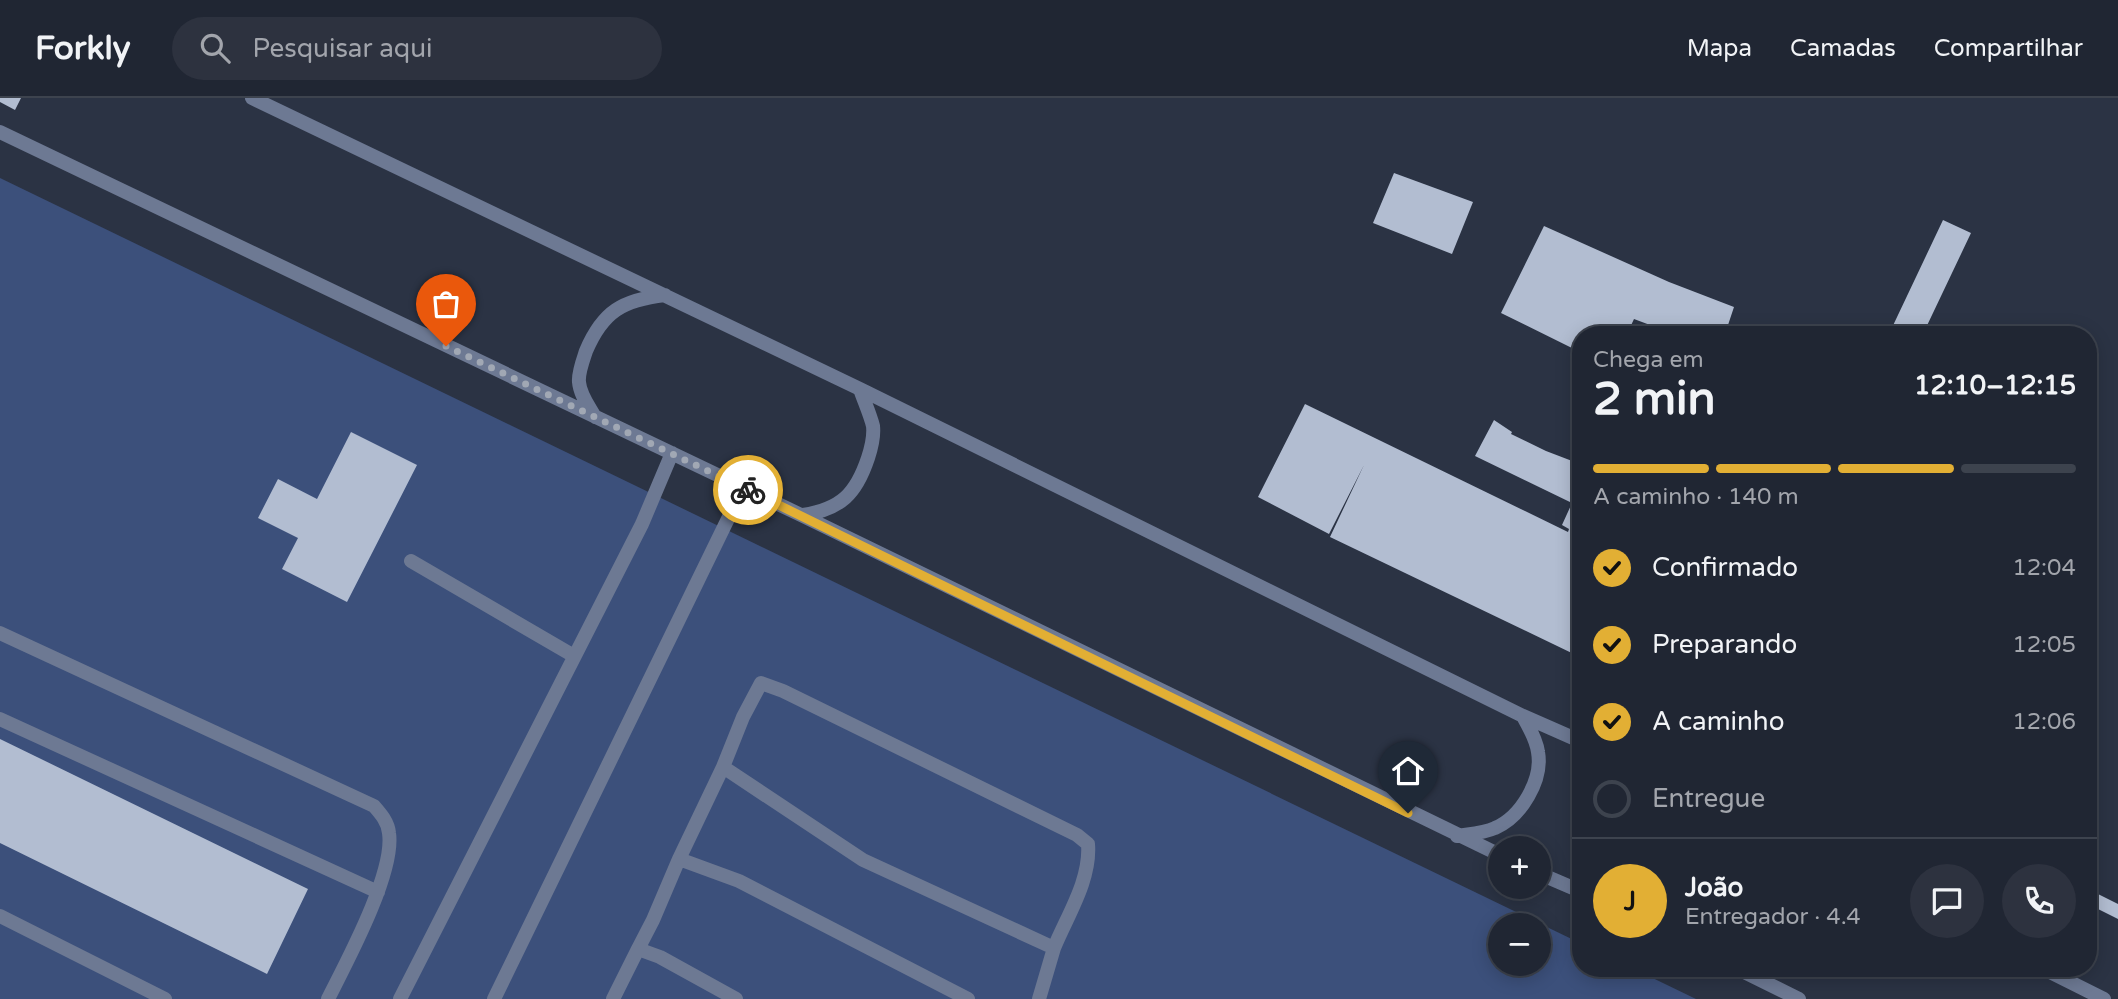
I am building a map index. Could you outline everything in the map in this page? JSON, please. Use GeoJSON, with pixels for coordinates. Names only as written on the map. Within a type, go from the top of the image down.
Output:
{"type":"FeatureCollection","features":[{"type":"Feature","properties":{"kind":"lane"},"geometry":{"type":"LineString","coordinates":[[252,98],[666,295],[1523,716],[1572,737]]}},
{"type":"Feature","properties":{"kind":"lane"},"geometry":{"type":"LineString","coordinates":[[0,132],[801,515],[1488,850]]}},
{"type":"Feature","properties":{"kind":"lane"},"geometry":{"type":"LineString","coordinates":[[595,417],[582,394],[579,381],[583,358],[596,330],[615,309],[639,299],[666,295]]}},
{"type":"Feature","properties":{"kind":"lane"},"geometry":{"type":"LineString","coordinates":[[801,515],[824,512],[846,499],[861,480],[870,452],[873,427],[859,389]]}},
{"type":"Feature","properties":{"kind":"lane"},"geometry":{"type":"LineString","coordinates":[[400,999],[642,524],[672,453]]}},
{"type":"Feature","properties":{"kind":"lane"},"geometry":{"type":"LineString","coordinates":[[494,999],[743,488]]}},
{"type":"Feature","properties":{"kind":"lane"},"geometry":{"type":"LineString","coordinates":[[411,561],[574,656]]}},
{"type":"Feature","properties":{"kind":"lane"},"geometry":{"type":"LineString","coordinates":[[0,634],[374,806],[385,819],[390,834],[388,852],[378,892],[328,999]]}},
{"type":"Feature","properties":{"kind":"lane"},"geometry":{"type":"LineString","coordinates":[[613,999],[653,920],[743,717],[761,683],[783,691],[1077,835],[1088,844],[1089,859],[1084,876],[1054,948],[1039,999]]}},
{"type":"Feature","properties":{"kind":"lane"},"geometry":{"type":"LineString","coordinates":[[1457,836],[1495,828],[1523,807],[1537,779],[1539,754],[1523,716]]}},
{"type":"Feature","properties":{"kind":"lane"},"geometry":{"type":"LineString","coordinates":[[0,719],[378,892]]}},
{"type":"Feature","properties":{"kind":"lane"},"geometry":{"type":"LineString","coordinates":[[723,767],[863,860],[1054,948]]}},
{"type":"Feature","properties":{"kind":"lane"},"geometry":{"type":"LineString","coordinates":[[679,859],[739,881],[968,999]]}},
{"type":"Feature","properties":{"kind":"lane"},"geometry":{"type":"LineString","coordinates":[[1551,879],[1572,888]]}},
{"type":"Feature","properties":{"kind":"lane"},"geometry":{"type":"LineString","coordinates":[[0,916],[166,999]]}},
{"type":"Feature","properties":{"kind":"lane"},"geometry":{"type":"LineString","coordinates":[[638,949],[660,957],[737,999]]}},
{"type":"Feature","properties":{"kind":"lane"},"geometry":{"type":"LineString","coordinates":[[1754,977],[1799,999]]}},
{"type":"Feature","properties":{"kind":"lane"},"geometry":{"type":"LineString","coordinates":[[2060,977],[2104,999]]}},
{"type":"Feature","properties":{"kind":"shaded area"},"geometry":{"type":"Polygon","coordinates":[[[0,178],[1518,913],[1488,913],[1488,976],[1551,976],[1551,929],[1572,939],[1572,977],[1651,977],[1696,999],[0,999],[0,178]]]}},
{"type":"Feature","properties":{"kind":"building"},"geometry":{"type":"Polygon","coordinates":[[[0,98],[21,98],[15,110],[0,102],[0,98]]]}},
{"type":"Feature","properties":{"kind":"building"},"geometry":{"type":"Polygon","coordinates":[[[1394,173],[1473,202],[1452,254],[1373,223],[1394,173]]]}},
{"type":"Feature","properties":{"kind":"building"},"geometry":{"type":"Polygon","coordinates":[[[1943,220],[1971,233],[1927,326],[1893,326],[1943,220]]]}},
{"type":"Feature","properties":{"kind":"building"},"geometry":{"type":"Polygon","coordinates":[[[1544,226],[1669,282],[1734,307],[1728,326],[1653,326],[1634,319],[1631,326],[1572,326],[1572,348],[1501,313],[1544,226]]]}},
{"type":"Feature","properties":{"kind":"building"},"geometry":{"type":"Polygon","coordinates":[[[1305,404],[1568,532],[1569,529],[1562,525],[1572,503],[1572,653],[1330,537],[1364,465],[1329,534],[1258,497],[1305,404]]]}},
{"type":"Feature","properties":{"kind":"building"},"geometry":{"type":"Polygon","coordinates":[[[1494,420],[1512,432],[1511,434],[1572,461],[1572,503],[1475,456],[1494,420]]]}},
{"type":"Feature","properties":{"kind":"building"},"geometry":{"type":"Polygon","coordinates":[[[351,432],[417,465],[347,602],[282,569],[298,538],[258,518],[278,479],[317,499],[351,432]]]}},
{"type":"Feature","properties":{"kind":"building"},"geometry":{"type":"Polygon","coordinates":[[[0,739],[308,889],[267,974],[0,843],[0,739]]]}},
{"type":"Feature","properties":{"kind":"building"},"geometry":{"type":"Polygon","coordinates":[[[2097,894],[2118,904],[2118,919],[2097,908],[2097,894]]]}},
{"type":"Feature","properties":{"kind":"way so far"},"geometry":{"type":"LineString","coordinates":[[446,346],[748,490]]}},
{"type":"Feature","properties":{"kind":"route"},"geometry":{"type":"LineString","coordinates":[[748,490],[1408,813]]}}]}
